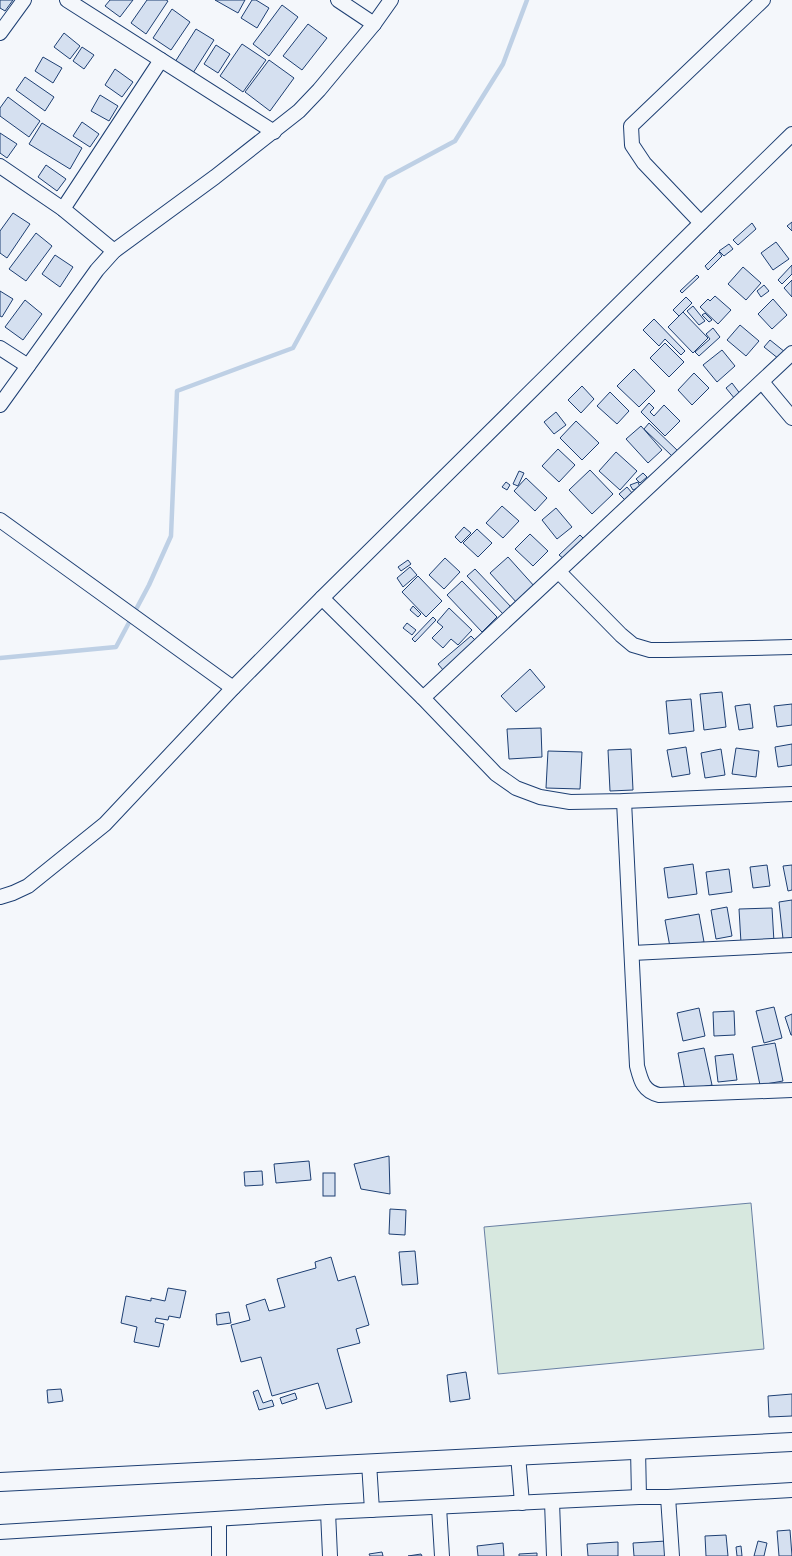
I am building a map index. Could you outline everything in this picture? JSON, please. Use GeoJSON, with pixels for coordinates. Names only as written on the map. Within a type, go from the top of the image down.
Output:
{"type":"FeatureCollection","features":[{"type":"Feature","properties":{"kind":"street"},"geometry":{"type":"LineString","coordinates":[[0,33],[24,0]]}},
{"type":"Feature","properties":{"kind":"street"},"geometry":{"type":"LineString","coordinates":[[67,0],[274,132]]}},
{"type":"Feature","properties":{"kind":"street"},"geometry":{"type":"LineString","coordinates":[[338,0],[374,24]]}},
{"type":"Feature","properties":{"kind":"street"},"geometry":{"type":"LineString","coordinates":[[0,405],[97,270],[114,251],[215,177],[299,111],[319,90],[374,24],[391,0]]}},
{"type":"Feature","properties":{"kind":"street"},"geometry":{"type":"LineString","coordinates":[[701,223],[644,163],[632,145],[631,126],[763,0]]}},
{"type":"Feature","properties":{"kind":"street"},"geometry":{"type":"LineString","coordinates":[[63,209],[161,60]]}},
{"type":"Feature","properties":{"kind":"street"},"geometry":{"type":"LineString","coordinates":[[0,897],[28,886],[105,824],[233,688],[322,598],[792,134]]}},
{"type":"Feature","properties":{"kind":"street"},"geometry":{"type":"LineString","coordinates":[[0,166],[63,209],[114,251]]}},
{"type":"Feature","properties":{"kind":"street"},"geometry":{"type":"LineString","coordinates":[[0,348],[28,366]]}},
{"type":"Feature","properties":{"kind":"street"},"geometry":{"type":"LineString","coordinates":[[423,698],[792,353]]}},
{"type":"Feature","properties":{"kind":"street"},"geometry":{"type":"LineString","coordinates":[[762,382],[792,418]]}},
{"type":"Feature","properties":{"kind":"street"},"geometry":{"type":"LineString","coordinates":[[0,520],[233,688]]}},
{"type":"Feature","properties":{"kind":"street"},"geometry":{"type":"LineString","coordinates":[[559,572],[621,635],[633,645],[650,650],[792,647]]}},
{"type":"Feature","properties":{"kind":"street"},"geometry":{"type":"LineString","coordinates":[[322,598],[423,698],[496,774],[516,788],[540,797],[570,802],[792,794]]}},
{"type":"Feature","properties":{"kind":"street"},"geometry":{"type":"LineString","coordinates":[[624,801],[637,1066],[644,1086],[651,1093],[659,1095],[792,1090]]}},
{"type":"Feature","properties":{"kind":"street"},"geometry":{"type":"LineString","coordinates":[[632,953],[792,945]]}},
{"type":"Feature","properties":{"kind":"street"},"geometry":{"type":"LineString","coordinates":[[0,1482],[792,1442]]}},
{"type":"Feature","properties":{"kind":"street"},"geometry":{"type":"LineString","coordinates":[[638,1449],[639,1497]]}},
{"type":"Feature","properties":{"kind":"street"},"geometry":{"type":"LineString","coordinates":[[518,1455],[522,1503]]}},
{"type":"Feature","properties":{"kind":"street"},"geometry":{"type":"LineString","coordinates":[[369,1463],[372,1510]]}},
{"type":"Feature","properties":{"kind":"street"},"geometry":{"type":"LineString","coordinates":[[0,1532],[328,1512],[792,1490]]}},
{"type":"Feature","properties":{"kind":"street"},"geometry":{"type":"LineString","coordinates":[[668,1497],[672,1556]]}},
{"type":"Feature","properties":{"kind":"street"},"geometry":{"type":"LineString","coordinates":[[552,1502],[554,1556]]}},
{"type":"Feature","properties":{"kind":"street"},"geometry":{"type":"LineString","coordinates":[[439,1507],[442,1556]]}},
{"type":"Feature","properties":{"kind":"street"},"geometry":{"type":"LineString","coordinates":[[328,1512],[330,1556]]}},
{"type":"Feature","properties":{"kind":"street"},"geometry":{"type":"LineString","coordinates":[[219,1519],[220,1556]]}},
{"type":"Feature","properties":{"kind":"shaded area"},"geometry":{"type":"Polygon","coordinates":[[[751,1203],[764,1349],[498,1374],[484,1227],[751,1203]]]}},
{"type":"Feature","properties":{"kind":"building"},"geometry":{"type":"Polygon","coordinates":[[[0,0],[13,0],[5,11],[0,8],[0,0]]]}},
{"type":"Feature","properties":{"kind":"building"},"geometry":{"type":"Polygon","coordinates":[[[110,0],[133,0],[120,17],[105,6],[110,0]]]}},
{"type":"Feature","properties":{"kind":"building"},"geometry":{"type":"Polygon","coordinates":[[[147,0],[168,1],[146,34],[131,23],[147,0]]]}},
{"type":"Feature","properties":{"kind":"building"},"geometry":{"type":"Polygon","coordinates":[[[215,0],[245,0],[238,13],[215,0]]]}},
{"type":"Feature","properties":{"kind":"building"},"geometry":{"type":"Polygon","coordinates":[[[252,0],[256,0],[269,8],[257,28],[241,18],[252,0]]]}},
{"type":"Feature","properties":{"kind":"building"},"geometry":{"type":"Polygon","coordinates":[[[282,5],[298,17],[269,56],[253,44],[282,5]]]}},
{"type":"Feature","properties":{"kind":"building"},"geometry":{"type":"Polygon","coordinates":[[[172,9],[190,22],[171,50],[153,38],[172,9]]]}},
{"type":"Feature","properties":{"kind":"building"},"geometry":{"type":"Polygon","coordinates":[[[308,24],[327,38],[302,70],[283,56],[308,24]]]}},
{"type":"Feature","properties":{"kind":"building"},"geometry":{"type":"Polygon","coordinates":[[[196,29],[214,40],[193,73],[175,62],[196,29]]]}},
{"type":"Feature","properties":{"kind":"building"},"geometry":{"type":"Polygon","coordinates":[[[64,33],[80,46],[70,59],[54,47],[64,33]]]}},
{"type":"Feature","properties":{"kind":"building"},"geometry":{"type":"Polygon","coordinates":[[[242,44],[266,60],[243,92],[220,76],[242,44]]]}},
{"type":"Feature","properties":{"kind":"building"},"geometry":{"type":"Polygon","coordinates":[[[216,45],[230,54],[218,73],[204,64],[216,45]]]}},
{"type":"Feature","properties":{"kind":"building"},"geometry":{"type":"Polygon","coordinates":[[[82,47],[94,55],[84,69],[73,61],[82,47]]]}},
{"type":"Feature","properties":{"kind":"building"},"geometry":{"type":"Polygon","coordinates":[[[43,57],[62,68],[53,83],[35,71],[43,57]]]}},
{"type":"Feature","properties":{"kind":"building"},"geometry":{"type":"Polygon","coordinates":[[[269,60],[294,78],[270,111],[245,92],[269,60]]]}},
{"type":"Feature","properties":{"kind":"building"},"geometry":{"type":"Polygon","coordinates":[[[115,69],[133,82],[122,97],[105,85],[115,69]]]}},
{"type":"Feature","properties":{"kind":"building"},"geometry":{"type":"Polygon","coordinates":[[[25,77],[54,97],[45,111],[16,90],[25,77]]]}},
{"type":"Feature","properties":{"kind":"building"},"geometry":{"type":"Polygon","coordinates":[[[100,95],[118,106],[109,121],[91,111],[100,95]]]}},
{"type":"Feature","properties":{"kind":"building"},"geometry":{"type":"Polygon","coordinates":[[[8,97],[40,121],[29,137],[0,116],[0,108],[8,97]]]}},
{"type":"Feature","properties":{"kind":"building"},"geometry":{"type":"Polygon","coordinates":[[[82,122],[99,134],[90,147],[73,136],[82,122]]]}},
{"type":"Feature","properties":{"kind":"building"},"geometry":{"type":"Polygon","coordinates":[[[42,123],[82,148],[70,169],[29,144],[42,123]]]}},
{"type":"Feature","properties":{"kind":"building"},"geometry":{"type":"Polygon","coordinates":[[[0,133],[17,144],[7,158],[0,153],[0,133]]]}},
{"type":"Feature","properties":{"kind":"building"},"geometry":{"type":"Polygon","coordinates":[[[46,165],[66,179],[57,191],[38,177],[46,165]]]}},
{"type":"Feature","properties":{"kind":"building"},"geometry":{"type":"Polygon","coordinates":[[[13,213],[30,224],[7,258],[0,253],[0,231],[13,213]]]}},
{"type":"Feature","properties":{"kind":"building"},"geometry":{"type":"Polygon","coordinates":[[[792,222],[792,231],[787,226],[792,222]]]}},
{"type":"Feature","properties":{"kind":"building"},"geometry":{"type":"Polygon","coordinates":[[[752,223],[756,229],[738,245],[733,240],[752,223]]]}},
{"type":"Feature","properties":{"kind":"building"},"geometry":{"type":"Polygon","coordinates":[[[36,233],[52,246],[26,281],[9,269],[36,233]]]}},
{"type":"Feature","properties":{"kind":"building"},"geometry":{"type":"Polygon","coordinates":[[[776,242],[789,259],[773,270],[761,253],[776,242]]]}},
{"type":"Feature","properties":{"kind":"building"},"geometry":{"type":"Polygon","coordinates":[[[729,244],[733,249],[724,256],[719,251],[729,244]]]}},
{"type":"Feature","properties":{"kind":"building"},"geometry":{"type":"Polygon","coordinates":[[[719,252],[722,256],[708,270],[705,266],[719,252]]]}},
{"type":"Feature","properties":{"kind":"building"},"geometry":{"type":"Polygon","coordinates":[[[55,255],[73,267],[60,287],[42,274],[55,255]]]}},
{"type":"Feature","properties":{"kind":"building"},"geometry":{"type":"Polygon","coordinates":[[[792,265],[792,274],[782,284],[778,280],[792,265]]]}},
{"type":"Feature","properties":{"kind":"building"},"geometry":{"type":"Polygon","coordinates":[[[743,267],[761,283],[746,300],[728,284],[743,267]]]}},
{"type":"Feature","properties":{"kind":"building"},"geometry":{"type":"Polygon","coordinates":[[[697,275],[699,277],[682,293],[680,291],[697,275]]]}},
{"type":"Feature","properties":{"kind":"building"},"geometry":{"type":"Polygon","coordinates":[[[792,280],[792,297],[784,288],[792,280]]]}},
{"type":"Feature","properties":{"kind":"building"},"geometry":{"type":"Polygon","coordinates":[[[764,285],[769,291],[761,297],[757,291],[764,285]]]}},
{"type":"Feature","properties":{"kind":"building"},"geometry":{"type":"Polygon","coordinates":[[[0,291],[13,299],[2,317],[0,316],[0,291]]]}},
{"type":"Feature","properties":{"kind":"building"},"geometry":{"type":"Polygon","coordinates":[[[715,296],[731,310],[718,324],[700,307],[708,299],[710,301],[715,296]]]}},
{"type":"Feature","properties":{"kind":"building"},"geometry":{"type":"Polygon","coordinates":[[[686,297],[692,303],[679,316],[673,310],[686,297]]]}},
{"type":"Feature","properties":{"kind":"building"},"geometry":{"type":"Polygon","coordinates":[[[773,299],[787,315],[772,329],[758,314],[773,299]]]}},
{"type":"Feature","properties":{"kind":"building"},"geometry":{"type":"Polygon","coordinates":[[[25,300],[42,314],[23,340],[5,327],[25,300]]]}},
{"type":"Feature","properties":{"kind":"building"},"geometry":{"type":"Polygon","coordinates":[[[693,306],[705,321],[699,325],[687,311],[693,306]]]}},
{"type":"Feature","properties":{"kind":"building"},"geometry":{"type":"Polygon","coordinates":[[[683,312],[708,338],[693,353],[668,327],[683,312]]]}},
{"type":"Feature","properties":{"kind":"building"},"geometry":{"type":"Polygon","coordinates":[[[705,313],[712,320],[709,322],[702,315],[705,313]]]}},
{"type":"Feature","properties":{"kind":"building"},"geometry":{"type":"Polygon","coordinates":[[[654,319],[685,351],[681,355],[665,339],[659,346],[643,330],[654,319]]]}},
{"type":"Feature","properties":{"kind":"building"},"geometry":{"type":"Polygon","coordinates":[[[740,325],[759,341],[746,356],[727,340],[740,325]]]}},
{"type":"Feature","properties":{"kind":"building"},"geometry":{"type":"Polygon","coordinates":[[[713,328],[720,337],[699,356],[695,352],[710,339],[706,334],[713,328]]]}},
{"type":"Feature","properties":{"kind":"building"},"geometry":{"type":"Polygon","coordinates":[[[770,340],[785,352],[779,359],[764,347],[770,340]]]}},
{"type":"Feature","properties":{"kind":"building"},"geometry":{"type":"Polygon","coordinates":[[[665,343],[684,362],[669,377],[650,358],[665,343]]]}},
{"type":"Feature","properties":{"kind":"building"},"geometry":{"type":"Polygon","coordinates":[[[722,350],[735,366],[717,382],[703,365],[722,350]]]}},
{"type":"Feature","properties":{"kind":"building"},"geometry":{"type":"Polygon","coordinates":[[[634,369],[655,391],[639,407],[617,386],[634,369]]]}},
{"type":"Feature","properties":{"kind":"building"},"geometry":{"type":"Polygon","coordinates":[[[694,373],[709,388],[692,405],[678,390],[694,373]]]}},
{"type":"Feature","properties":{"kind":"building"},"geometry":{"type":"Polygon","coordinates":[[[732,383],[741,395],[735,399],[726,388],[732,383]]]}},
{"type":"Feature","properties":{"kind":"building"},"geometry":{"type":"Polygon","coordinates":[[[582,386],[594,399],[581,413],[568,400],[582,386]]]}},
{"type":"Feature","properties":{"kind":"building"},"geometry":{"type":"Polygon","coordinates":[[[610,392],[629,411],[617,424],[597,406],[610,392]]]}},
{"type":"Feature","properties":{"kind":"building"},"geometry":{"type":"Polygon","coordinates":[[[649,403],[654,408],[650,412],[654,416],[664,405],[680,421],[665,436],[641,412],[649,403]]]}},
{"type":"Feature","properties":{"kind":"building"},"geometry":{"type":"Polygon","coordinates":[[[556,412],[566,425],[554,434],[544,422],[556,412]]]}},
{"type":"Feature","properties":{"kind":"building"},"geometry":{"type":"Polygon","coordinates":[[[576,421],[599,443],[582,460],[560,438],[576,421]]]}},
{"type":"Feature","properties":{"kind":"building"},"geometry":{"type":"Polygon","coordinates":[[[649,423],[679,452],[673,457],[644,429],[649,423]]]}},
{"type":"Feature","properties":{"kind":"building"},"geometry":{"type":"Polygon","coordinates":[[[641,426],[662,450],[648,463],[626,439],[641,426]]]}},
{"type":"Feature","properties":{"kind":"building"},"geometry":{"type":"Polygon","coordinates":[[[558,449],[575,465],[559,482],[542,466],[558,449]]]}},
{"type":"Feature","properties":{"kind":"building"},"geometry":{"type":"Polygon","coordinates":[[[616,452],[637,471],[620,490],[599,471],[616,452]]]}},
{"type":"Feature","properties":{"kind":"building"},"geometry":{"type":"Polygon","coordinates":[[[590,470],[613,494],[592,514],[569,490],[590,470]]]}},
{"type":"Feature","properties":{"kind":"building"},"geometry":{"type":"Polygon","coordinates":[[[519,471],[524,473],[518,486],[513,484],[519,471]]]}},
{"type":"Feature","properties":{"kind":"building"},"geometry":{"type":"Polygon","coordinates":[[[643,473],[647,477],[640,483],[636,479],[643,473]]]}},
{"type":"Feature","properties":{"kind":"building"},"geometry":{"type":"Polygon","coordinates":[[[526,478],[547,498],[535,511],[514,491],[526,478]]]}},
{"type":"Feature","properties":{"kind":"building"},"geometry":{"type":"Polygon","coordinates":[[[506,482],[510,485],[507,490],[502,487],[506,482]]]}},
{"type":"Feature","properties":{"kind":"building"},"geometry":{"type":"Polygon","coordinates":[[[638,482],[640,487],[633,490],[630,485],[638,482]]]}},
{"type":"Feature","properties":{"kind":"building"},"geometry":{"type":"Polygon","coordinates":[[[627,487],[633,494],[626,501],[619,494],[627,487]]]}},
{"type":"Feature","properties":{"kind":"building"},"geometry":{"type":"Polygon","coordinates":[[[502,506],[519,521],[503,538],[486,523],[502,506]]]}},
{"type":"Feature","properties":{"kind":"building"},"geometry":{"type":"Polygon","coordinates":[[[556,508],[572,527],[557,539],[542,520],[556,508]]]}},
{"type":"Feature","properties":{"kind":"building"},"geometry":{"type":"Polygon","coordinates":[[[464,527],[471,533],[461,543],[455,537],[464,527]]]}},
{"type":"Feature","properties":{"kind":"building"},"geometry":{"type":"Polygon","coordinates":[[[477,529],[492,543],[478,557],[463,543],[477,529]]]}},
{"type":"Feature","properties":{"kind":"building"},"geometry":{"type":"Polygon","coordinates":[[[530,534],[548,551],[533,566],[515,549],[530,534]]]}},
{"type":"Feature","properties":{"kind":"building"},"geometry":{"type":"Polygon","coordinates":[[[580,535],[584,539],[564,559],[559,555],[580,535]]]}},
{"type":"Feature","properties":{"kind":"building"},"geometry":{"type":"Polygon","coordinates":[[[508,557],[535,587],[517,603],[490,573],[508,557]]]}},
{"type":"Feature","properties":{"kind":"building"},"geometry":{"type":"Polygon","coordinates":[[[445,558],[460,572],[444,589],[429,575],[445,558]]]}},
{"type":"Feature","properties":{"kind":"building"},"geometry":{"type":"Polygon","coordinates":[[[408,560],[411,564],[401,571],[398,567],[408,560]]]}},
{"type":"Feature","properties":{"kind":"building"},"geometry":{"type":"Polygon","coordinates":[[[410,567],[417,575],[403,587],[397,578],[410,567]]]}},
{"type":"Feature","properties":{"kind":"building"},"geometry":{"type":"Polygon","coordinates":[[[475,569],[512,608],[504,615],[467,576],[475,569]]]}},
{"type":"Feature","properties":{"kind":"building"},"geometry":{"type":"Polygon","coordinates":[[[418,576],[442,601],[426,617],[402,592],[418,576]]]}},
{"type":"Feature","properties":{"kind":"building"},"geometry":{"type":"Polygon","coordinates":[[[462,581],[497,617],[482,632],[447,595],[462,581]]]}},
{"type":"Feature","properties":{"kind":"building"},"geometry":{"type":"Polygon","coordinates":[[[413,606],[421,614],[418,617],[410,610],[413,606]]]}},
{"type":"Feature","properties":{"kind":"building"},"geometry":{"type":"Polygon","coordinates":[[[449,608],[472,630],[458,645],[451,639],[443,648],[432,638],[443,627],[437,622],[449,608]]]}},
{"type":"Feature","properties":{"kind":"building"},"geometry":{"type":"Polygon","coordinates":[[[433,617],[436,620],[415,642],[412,639],[433,617]]]}},
{"type":"Feature","properties":{"kind":"building"},"geometry":{"type":"Polygon","coordinates":[[[407,623],[416,630],[412,635],[403,628],[407,623]]]}},
{"type":"Feature","properties":{"kind":"building"},"geometry":{"type":"Polygon","coordinates":[[[471,636],[477,642],[444,671],[438,664],[471,636]]]}},
{"type":"Feature","properties":{"kind":"building"},"geometry":{"type":"Polygon","coordinates":[[[530,669],[545,687],[516,712],[501,696],[530,669]]]}},
{"type":"Feature","properties":{"kind":"building"},"geometry":{"type":"Polygon","coordinates":[[[722,692],[726,727],[704,730],[700,694],[722,692]]]}},
{"type":"Feature","properties":{"kind":"building"},"geometry":{"type":"Polygon","coordinates":[[[691,699],[694,731],[669,734],[666,701],[691,699]]]}},
{"type":"Feature","properties":{"kind":"building"},"geometry":{"type":"Polygon","coordinates":[[[750,704],[753,728],[739,730],[735,706],[750,704]]]}},
{"type":"Feature","properties":{"kind":"building"},"geometry":{"type":"Polygon","coordinates":[[[792,704],[792,725],[777,727],[774,706],[792,704]]]}},
{"type":"Feature","properties":{"kind":"building"},"geometry":{"type":"Polygon","coordinates":[[[541,728],[542,757],[509,759],[507,729],[541,728]]]}},
{"type":"Feature","properties":{"kind":"building"},"geometry":{"type":"Polygon","coordinates":[[[792,744],[792,765],[778,767],[775,747],[792,744]]]}},
{"type":"Feature","properties":{"kind":"building"},"geometry":{"type":"Polygon","coordinates":[[[686,747],[690,774],[672,777],[667,750],[686,747]]]}},
{"type":"Feature","properties":{"kind":"building"},"geometry":{"type":"Polygon","coordinates":[[[736,748],[759,751],[756,777],[732,774],[736,748]]]}},
{"type":"Feature","properties":{"kind":"building"},"geometry":{"type":"Polygon","coordinates":[[[631,749],[633,790],[610,791],[608,750],[631,749]]]}},
{"type":"Feature","properties":{"kind":"building"},"geometry":{"type":"Polygon","coordinates":[[[721,749],[725,775],[705,778],[701,753],[721,749]]]}},
{"type":"Feature","properties":{"kind":"building"},"geometry":{"type":"Polygon","coordinates":[[[548,751],[582,752],[580,789],[546,788],[548,751]]]}},
{"type":"Feature","properties":{"kind":"building"},"geometry":{"type":"Polygon","coordinates":[[[693,864],[697,894],[668,898],[664,868],[693,864]]]}},
{"type":"Feature","properties":{"kind":"building"},"geometry":{"type":"Polygon","coordinates":[[[767,865],[770,886],[753,888],[750,867],[767,865]]]}},
{"type":"Feature","properties":{"kind":"building"},"geometry":{"type":"Polygon","coordinates":[[[792,865],[792,890],[788,891],[783,866],[792,865]]]}},
{"type":"Feature","properties":{"kind":"building"},"geometry":{"type":"Polygon","coordinates":[[[729,869],[732,892],[709,895],[706,872],[729,869]]]}},
{"type":"Feature","properties":{"kind":"building"},"geometry":{"type":"Polygon","coordinates":[[[792,900],[792,938],[783,939],[779,902],[792,900]]]}},
{"type":"Feature","properties":{"kind":"building"},"geometry":{"type":"Polygon","coordinates":[[[727,907],[732,936],[716,939],[711,910],[727,907]]]}},
{"type":"Feature","properties":{"kind":"building"},"geometry":{"type":"Polygon","coordinates":[[[772,908],[774,942],[741,943],[739,909],[772,908]]]}},
{"type":"Feature","properties":{"kind":"building"},"geometry":{"type":"Polygon","coordinates":[[[699,914],[704,942],[670,947],[665,920],[699,914]]]}},
{"type":"Feature","properties":{"kind":"building"},"geometry":{"type":"Polygon","coordinates":[[[774,1007],[782,1038],[764,1043],[756,1011],[774,1007]]]}},
{"type":"Feature","properties":{"kind":"building"},"geometry":{"type":"Polygon","coordinates":[[[699,1008],[705,1036],[683,1041],[677,1013],[699,1008]]]}},
{"type":"Feature","properties":{"kind":"building"},"geometry":{"type":"Polygon","coordinates":[[[734,1011],[735,1035],[714,1036],[713,1012],[734,1011]]]}},
{"type":"Feature","properties":{"kind":"building"},"geometry":{"type":"Polygon","coordinates":[[[792,1014],[792,1035],[791,1035],[785,1017],[792,1014]]]}},
{"type":"Feature","properties":{"kind":"building"},"geometry":{"type":"Polygon","coordinates":[[[775,1043],[783,1081],[760,1085],[752,1047],[775,1043]]]}},
{"type":"Feature","properties":{"kind":"building"},"geometry":{"type":"Polygon","coordinates":[[[704,1048],[712,1085],[685,1090],[678,1053],[704,1048]]]}},
{"type":"Feature","properties":{"kind":"building"},"geometry":{"type":"Polygon","coordinates":[[[733,1054],[737,1080],[718,1082],[715,1056],[733,1054]]]}},
{"type":"Feature","properties":{"kind":"building"},"geometry":{"type":"Polygon","coordinates":[[[389,1156],[390,1194],[361,1189],[354,1164],[389,1156]]]}},
{"type":"Feature","properties":{"kind":"building"},"geometry":{"type":"Polygon","coordinates":[[[309,1161],[311,1180],[276,1183],[274,1164],[309,1161]]]}},
{"type":"Feature","properties":{"kind":"building"},"geometry":{"type":"Polygon","coordinates":[[[262,1171],[263,1185],[245,1186],[244,1172],[262,1171]]]}},
{"type":"Feature","properties":{"kind":"building"},"geometry":{"type":"Polygon","coordinates":[[[323,1173],[335,1173],[335,1196],[323,1196],[323,1173]]]}},
{"type":"Feature","properties":{"kind":"building"},"geometry":{"type":"Polygon","coordinates":[[[390,1209],[406,1210],[405,1235],[389,1234],[390,1209]]]}},
{"type":"Feature","properties":{"kind":"building"},"geometry":{"type":"Polygon","coordinates":[[[415,1251],[418,1284],[402,1285],[399,1252],[415,1251]]]}},
{"type":"Feature","properties":{"kind":"building"},"geometry":{"type":"Polygon","coordinates":[[[331,1257],[338,1281],[355,1276],[369,1325],[356,1329],[360,1343],[337,1349],[352,1402],[326,1409],[318,1383],[272,1396],[261,1357],[241,1362],[231,1325],[250,1320],[246,1305],[265,1299],[269,1311],[285,1307],[277,1279],[316,1268],[315,1262],[331,1257]]]}},
{"type":"Feature","properties":{"kind":"building"},"geometry":{"type":"Polygon","coordinates":[[[168,1288],[186,1291],[180,1318],[169,1316],[168,1320],[156,1318],[155,1322],[164,1324],[159,1347],[134,1342],[137,1327],[121,1323],[126,1296],[151,1301],[151,1298],[165,1301],[168,1288]]]}},
{"type":"Feature","properties":{"kind":"building"},"geometry":{"type":"Polygon","coordinates":[[[229,1312],[231,1323],[217,1325],[216,1314],[229,1312]]]}},
{"type":"Feature","properties":{"kind":"building"},"geometry":{"type":"Polygon","coordinates":[[[466,1372],[470,1399],[450,1402],[447,1375],[466,1372]]]}},
{"type":"Feature","properties":{"kind":"building"},"geometry":{"type":"Polygon","coordinates":[[[61,1389],[63,1401],[48,1403],[47,1390],[61,1389]]]}},
{"type":"Feature","properties":{"kind":"building"},"geometry":{"type":"Polygon","coordinates":[[[258,1390],[263,1403],[272,1400],[274,1406],[259,1410],[253,1392],[258,1390]]]}},
{"type":"Feature","properties":{"kind":"building"},"geometry":{"type":"Polygon","coordinates":[[[295,1393],[297,1399],[282,1404],[280,1398],[295,1393]]]}},
{"type":"Feature","properties":{"kind":"building"},"geometry":{"type":"Polygon","coordinates":[[[792,1394],[792,1416],[769,1417],[768,1396],[792,1394]]]}},
{"type":"Feature","properties":{"kind":"building"},"geometry":{"type":"Polygon","coordinates":[[[790,1530],[792,1556],[779,1556],[777,1531],[790,1530]]]}},
{"type":"Feature","properties":{"kind":"building"},"geometry":{"type":"Polygon","coordinates":[[[726,1535],[728,1556],[706,1556],[705,1536],[726,1535]]]}},
{"type":"Feature","properties":{"kind":"building"},"geometry":{"type":"Polygon","coordinates":[[[666,1541],[667,1556],[634,1556],[633,1543],[666,1541]]]}},
{"type":"Feature","properties":{"kind":"building"},"geometry":{"type":"Polygon","coordinates":[[[758,1541],[767,1543],[764,1556],[754,1556],[758,1541]]]}},
{"type":"Feature","properties":{"kind":"building"},"geometry":{"type":"Polygon","coordinates":[[[618,1542],[618,1556],[588,1556],[587,1544],[618,1542]]]}},
{"type":"Feature","properties":{"kind":"building"},"geometry":{"type":"Polygon","coordinates":[[[503,1543],[504,1556],[478,1556],[477,1546],[503,1543]]]}},
{"type":"Feature","properties":{"kind":"building"},"geometry":{"type":"Polygon","coordinates":[[[741,1546],[742,1556],[737,1556],[736,1547],[741,1546]]]}},
{"type":"Feature","properties":{"kind":"building"},"geometry":{"type":"Polygon","coordinates":[[[382,1552],[383,1556],[370,1556],[369,1554],[382,1552]]]}},
{"type":"Feature","properties":{"kind":"building"},"geometry":{"type":"Polygon","coordinates":[[[537,1553],[537,1556],[519,1556],[519,1554],[537,1553]]]}},
{"type":"Feature","properties":{"kind":"building"},"geometry":{"type":"Polygon","coordinates":[[[421,1554],[422,1556],[408,1556],[421,1554]]]}},
{"type":"Feature","properties":{"kind":"waterway"},"geometry":{"type":"LineString","coordinates":[[0,658],[116,647],[149,585],[171,536],[177,391],[293,348],[386,178],[455,141],[503,64],[527,0]]}}]}
